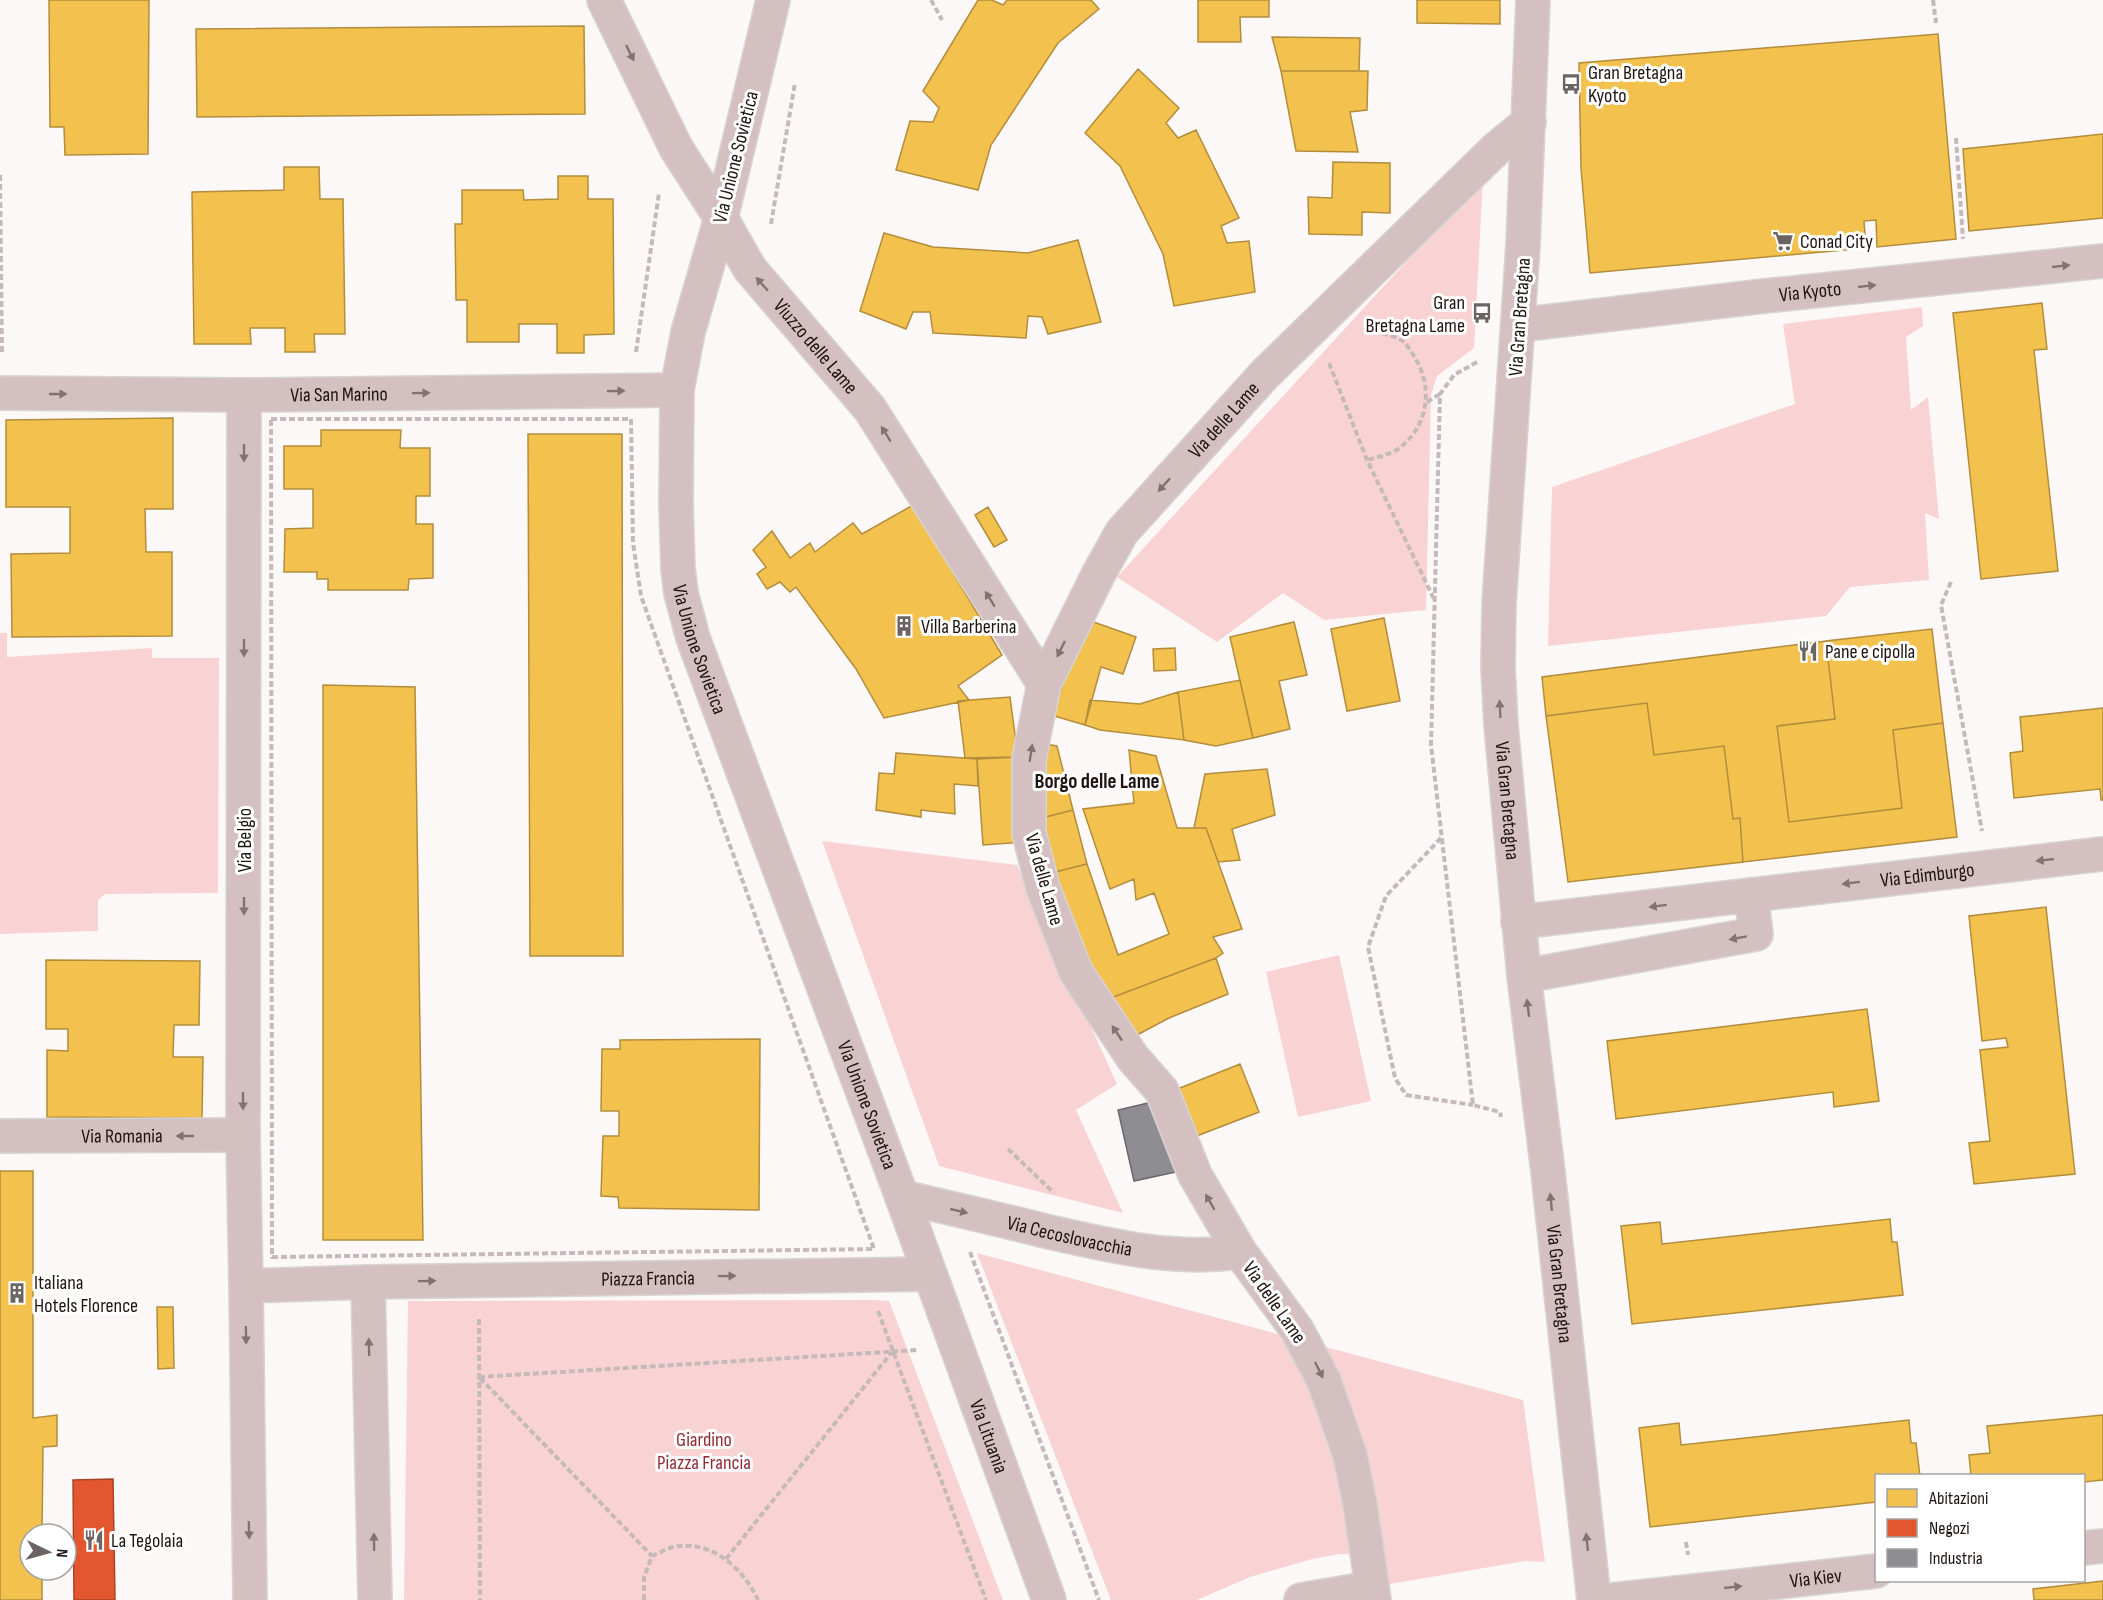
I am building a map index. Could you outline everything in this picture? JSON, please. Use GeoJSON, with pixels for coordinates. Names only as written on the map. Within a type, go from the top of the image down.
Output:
{"type":"FeatureCollection","features":[{"type":"Feature","properties":{"kind":"street","name":"Viuzzo delle Lame"},"geometry":{"type":"LineString","coordinates":[[604,0],[676,148],[722,218],[750,269],[870,409],[1044,684]]}},
{"type":"Feature","properties":{"kind":"street","name":"Via Unione Sovietica"},"geometry":{"type":"LineString","coordinates":[[773,0],[722,218],[691,322],[677,390],[678,569],[687,617],[930,1274]]}},
{"type":"Feature","properties":{"kind":"street","name":"Via Gran Bretagna"},"geometry":{"type":"LineString","coordinates":[[1533,0],[1529,122],[1518,325],[1499,594],[1498,657],[1501,725],[1518,922],[1547,1162],[1593,1600]]}},
{"type":"Feature","properties":{"kind":"street","name":"Via delle Lame"},"geometry":{"type":"LineString","coordinates":[[1373,1594],[1360,1504],[1350,1455],[1324,1381],[1297,1330],[1240,1252],[1195,1175],[1162,1091],[1133,1058],[1076,972],[1043,888],[1029,833],[1029,759],[1044,684],[1122,532],[1289,349],[1497,148],[1529,122]]}},
{"type":"Feature","properties":{"kind":"street","name":"Via Kyoto"},"geometry":{"type":"LineString","coordinates":[[1518,325],[2103,261]]}},
{"type":"Feature","properties":{"kind":"street","name":"Via San Marino"},"geometry":{"type":"LineString","coordinates":[[1,379],[244,395],[677,390]]}},
{"type":"Feature","properties":{"kind":"street","name":"Via Belgio"},"geometry":{"type":"LineString","coordinates":[[244,395],[243,1135],[246,1286]]}},
{"type":"Feature","properties":{"kind":"street","name":"Via Edimburgo"},"geometry":{"type":"LineString","coordinates":[[1518,922],[2103,854]]}},
{"type":"Feature","properties":{"kind":"street"},"geometry":{"type":"LineString","coordinates":[[1524,976],[1756,934],[1751,895]]}},
{"type":"Feature","properties":{"kind":"street","name":"Via Romania"},"geometry":{"type":"LineString","coordinates":[[0,1136],[243,1135]]}},
{"type":"Feature","properties":{"kind":"street","name":"Via Cecoslovacchia"},"geometry":{"type":"LineString","coordinates":[[902,1197],[1106,1245],[1151,1253],[1212,1256],[1240,1252]]}},
{"type":"Feature","properties":{"kind":"street","name":"Piazza Francia"},"geometry":{"type":"LineString","coordinates":[[246,1286],[368,1282],[930,1274]]}},
{"type":"Feature","properties":{"kind":"street","name":"Via Lituania"},"geometry":{"type":"LineString","coordinates":[[930,1274],[1049,1600]]}},
{"type":"Feature","properties":{"kind":"street"},"geometry":{"type":"LineString","coordinates":[[368,1282],[375,1600]]}},
{"type":"Feature","properties":{"kind":"street"},"geometry":{"type":"LineString","coordinates":[[246,1286],[250,1600]]}},
{"type":"Feature","properties":{"kind":"street"},"geometry":{"type":"LineString","coordinates":[[2085,1548],[2103,1546]]}},
{"type":"Feature","properties":{"kind":"street","name":"Via Kiev"},"geometry":{"type":"LineString","coordinates":[[1612,1600],[1875,1571]]}},
{"type":"Feature","properties":{"kind":"street"},"geometry":{"type":"LineString","coordinates":[[1301,1600],[1373,1594]]}},
{"type":"Feature","properties":{"kind":"path"},"geometry":{"type":"LineString","coordinates":[[931,0],[942,20]]}},
{"type":"Feature","properties":{"kind":"path"},"geometry":{"type":"LineString","coordinates":[[1933,0],[1936,23]]}},
{"type":"Feature","properties":{"kind":"path"},"geometry":{"type":"LineString","coordinates":[[771,224],[797,73]]}},
{"type":"Feature","properties":{"kind":"path"},"geometry":{"type":"LineString","coordinates":[[1956,138],[1967,276]]}},
{"type":"Feature","properties":{"kind":"path"},"geometry":{"type":"LineString","coordinates":[[0,175],[1,379]]}},
{"type":"Feature","properties":{"kind":"path"},"geometry":{"type":"LineString","coordinates":[[635,361],[659,186]]}},
{"type":"Feature","properties":{"kind":"path"},"geometry":{"type":"LineString","coordinates":[[1313,326],[1367,460],[1435,600]]}},
{"type":"Feature","properties":{"kind":"path"},"geometry":{"type":"LineString","coordinates":[[1362,332],[1379,332],[1404,342],[1418,362],[1426,384],[1427,403],[1421,422],[1412,435],[1398,448],[1367,460]]}},
{"type":"Feature","properties":{"kind":"path"},"geometry":{"type":"LineString","coordinates":[[1427,403],[1440,394]]}},
{"type":"Feature","properties":{"kind":"path"},"geometry":{"type":"LineString","coordinates":[[1951,582],[1941,605],[1988,866]]}},
{"type":"Feature","properties":{"kind":"path"},"geometry":{"type":"LineString","coordinates":[[1442,838],[1386,896],[1368,947],[1395,1078],[1406,1095],[1473,1105]]}},
{"type":"Feature","properties":{"kind":"path"},"geometry":{"type":"LineString","coordinates":[[968,1247],[1099,1600]]}},
{"type":"Feature","properties":{"kind":"path"},"geometry":{"type":"LineString","coordinates":[[877,1311],[986,1600]]}},
{"type":"Feature","properties":{"kind":"path"},"geometry":{"type":"LineString","coordinates":[[479,1314],[480,1600]]}},
{"type":"Feature","properties":{"kind":"path"},"geometry":{"type":"LineString","coordinates":[[479,1377],[956,1348]]}},
{"type":"Feature","properties":{"kind":"path"},"geometry":{"type":"LineString","coordinates":[[726,1559],[892,1352]]}},
{"type":"Feature","properties":{"kind":"path"},"geometry":{"type":"LineString","coordinates":[[479,1377],[652,1556]]}},
{"type":"Feature","properties":{"kind":"path"},"geometry":{"type":"LineString","coordinates":[[1686,1542],[1689,1556]]}},
{"type":"Feature","properties":{"kind":"path"},"geometry":{"type":"LineString","coordinates":[[644,1600],[644,1577],[652,1556],[672,1547],[689,1546],[707,1549],[726,1559],[743,1575],[758,1600]]}},
{"type":"Feature","properties":{"kind":"green space"},"geometry":{"type":"Polygon","coordinates":[[[1483,178],[1474,348],[1437,376],[1431,395],[1426,610],[1324,620],[1283,593],[1217,642],[1117,577],[1483,178]]]}},
{"type":"Feature","properties":{"kind":"green space"},"geometry":{"type":"Polygon","coordinates":[[[1922,307],[1923,326],[1906,337],[1911,410],[1928,397],[1939,519],[1925,513],[1929,580],[1850,587],[1826,616],[1548,646],[1552,487],[1795,404],[1783,324],[1922,307]]]}},
{"type":"Feature","properties":{"kind":"green space"},"geometry":{"type":"Polygon","coordinates":[[[0,633],[7,633],[7,657],[152,648],[152,658],[219,658],[218,893],[105,894],[98,900],[98,931],[0,934],[0,633]]]}},
{"type":"Feature","properties":{"kind":"green space"},"geometry":{"type":"Polygon","coordinates":[[[822,841],[1017,865],[1117,1084],[1076,1110],[1123,1213],[939,1166],[822,841]]]}},
{"type":"Feature","properties":{"kind":"green space"},"geometry":{"type":"Polygon","coordinates":[[[1339,955],[1371,1101],[1298,1117],[1266,972],[1339,955]]]}},
{"type":"Feature","properties":{"kind":"green space"},"geometry":{"type":"Polygon","coordinates":[[[977,1253],[1523,1400],[1545,1562],[1525,1561],[1384,1585],[1379,1555],[1340,1554],[1312,1559],[1250,1577],[1197,1600],[1111,1600],[977,1253]]]}},
{"type":"Feature","properties":{"kind":"green space","name":"Giardino Piazza Francia"},"geometry":{"type":"Polygon","coordinates":[[[408,1301],[889,1301],[1003,1600],[404,1600],[408,1301]]]}},
{"type":"Feature","properties":{"kind":"building: Abitazioni"},"geometry":{"type":"Polygon","coordinates":[[[49,0],[149,0],[148,154],[65,155],[64,127],[50,127],[49,0]]]}},
{"type":"Feature","properties":{"kind":"building: Abitazioni"},"geometry":{"type":"Polygon","coordinates":[[[978,0],[992,0],[1003,5],[1007,0],[1091,0],[1099,9],[1058,43],[991,145],[978,190],[896,170],[910,121],[933,122],[939,108],[923,91],[978,0]]]}},
{"type":"Feature","properties":{"kind":"building: Abitazioni"},"geometry":{"type":"Polygon","coordinates":[[[1198,0],[1269,0],[1269,17],[1240,17],[1241,42],[1198,42],[1198,0]]]}},
{"type":"Feature","properties":{"kind":"building: Abitazioni"},"geometry":{"type":"Polygon","coordinates":[[[1417,0],[1500,0],[1500,24],[1417,23],[1417,0]]]}},
{"type":"Feature","properties":{"kind":"building: Abitazioni"},"geometry":{"type":"Polygon","coordinates":[[[584,26],[585,114],[197,117],[196,29],[584,26]]]}},
{"type":"Feature","properties":{"kind":"building: Abitazioni"},"geometry":{"type":"Polygon","coordinates":[[[1938,34],[1956,239],[1877,247],[1876,220],[1864,221],[1866,248],[1590,273],[1581,168],[1579,63],[1938,34]]]}},
{"type":"Feature","properties":{"kind":"building: Abitazioni"},"geometry":{"type":"Polygon","coordinates":[[[1272,37],[1360,38],[1359,71],[1281,71],[1272,37]]]}},
{"type":"Feature","properties":{"kind":"building: Abitazioni"},"geometry":{"type":"Polygon","coordinates":[[[1138,69],[1179,108],[1166,123],[1178,138],[1196,130],[1239,218],[1221,226],[1227,243],[1249,241],[1255,292],[1174,306],[1163,254],[1120,166],[1085,133],[1138,69]]]}},
{"type":"Feature","properties":{"kind":"building: Abitazioni"},"geometry":{"type":"Polygon","coordinates":[[[1281,71],[1368,71],[1367,110],[1350,112],[1358,152],[1296,151],[1281,71]]]}},
{"type":"Feature","properties":{"kind":"building: Abitazioni"},"geometry":{"type":"Polygon","coordinates":[[[2103,134],[2103,218],[1969,231],[1963,149],[2103,134]]]}},
{"type":"Feature","properties":{"kind":"building: Abitazioni"},"geometry":{"type":"Polygon","coordinates":[[[1333,162],[1390,163],[1390,213],[1362,212],[1362,235],[1309,234],[1308,197],[1332,198],[1333,162]]]}},
{"type":"Feature","properties":{"kind":"building: Abitazioni"},"geometry":{"type":"Polygon","coordinates":[[[284,167],[319,167],[320,199],[343,199],[345,334],[314,334],[315,352],[285,352],[285,328],[250,328],[251,344],[194,344],[192,192],[284,190],[284,167]]]}},
{"type":"Feature","properties":{"kind":"building: Abitazioni"},"geometry":{"type":"Polygon","coordinates":[[[558,176],[588,176],[588,199],[613,199],[614,334],[584,335],[584,353],[557,353],[557,324],[519,324],[519,342],[467,342],[467,300],[456,300],[455,224],[462,224],[462,190],[523,190],[524,200],[558,199],[558,176]]]}},
{"type":"Feature","properties":{"kind":"building: Abitazioni"},"geometry":{"type":"Polygon","coordinates":[[[884,233],[933,247],[1028,253],[1078,240],[1101,322],[1048,334],[1042,317],[1028,316],[1026,338],[933,333],[930,312],[913,312],[906,329],[860,311],[884,233]]]}},
{"type":"Feature","properties":{"kind":"building: Abitazioni"},"geometry":{"type":"Polygon","coordinates":[[[2042,303],[2047,349],[2034,350],[2058,571],[1981,579],[1953,313],[2042,303]]]}},
{"type":"Feature","properties":{"kind":"building: Abitazioni"},"geometry":{"type":"Polygon","coordinates":[[[173,418],[173,509],[145,509],[146,552],[172,552],[172,636],[12,637],[11,554],[70,553],[70,507],[6,507],[6,420],[173,418]]]}},
{"type":"Feature","properties":{"kind":"building: Abitazioni"},"geometry":{"type":"Polygon","coordinates":[[[321,430],[401,430],[400,448],[430,448],[430,496],[416,496],[416,524],[433,524],[433,578],[409,579],[408,590],[328,590],[328,579],[317,579],[317,572],[284,572],[285,529],[313,528],[313,489],[284,489],[284,446],[321,446],[321,430]]]}},
{"type":"Feature","properties":{"kind":"building: Abitazioni"},"geometry":{"type":"Polygon","coordinates":[[[528,434],[622,434],[623,956],[530,956],[528,434]]]}},
{"type":"Feature","properties":{"kind":"building: Abitazioni","name":"Villa Barberina"},"geometry":{"type":"Polygon","coordinates":[[[913,505],[1002,655],[958,686],[969,700],[884,718],[856,669],[796,587],[790,592],[780,582],[767,589],[757,574],[766,567],[753,550],[772,531],[790,558],[810,543],[815,552],[853,523],[862,534],[913,505]]]}},
{"type":"Feature","properties":{"kind":"building: Abitazioni"},"geometry":{"type":"Polygon","coordinates":[[[988,507],[1007,540],[994,547],[975,515],[988,507]]]}},
{"type":"Feature","properties":{"kind":"building: Abitazioni"},"geometry":{"type":"Polygon","coordinates":[[[1384,618],[1400,701],[1347,711],[1331,629],[1384,618]]]}},
{"type":"Feature","properties":{"kind":"building: Abitazioni"},"geometry":{"type":"Polygon","coordinates":[[[1088,620],[1136,637],[1123,674],[1101,667],[1085,725],[1051,715],[1088,620]]]}},
{"type":"Feature","properties":{"kind":"building: Abitazioni"},"geometry":{"type":"Polygon","coordinates":[[[1294,622],[1307,675],[1279,681],[1290,729],[1253,738],[1230,637],[1294,622]]]}},
{"type":"Feature","properties":{"kind":"building: Abitazioni"},"geometry":{"type":"Polygon","coordinates":[[[1932,629],[1943,723],[1893,730],[1902,808],[1789,822],[1777,726],[1835,719],[1826,641],[1932,629]]]}},
{"type":"Feature","properties":{"kind":"building: Abitazioni"},"geometry":{"type":"Polygon","coordinates":[[[1826,641],[1835,719],[1777,726],[1789,822],[1902,808],[1893,730],[1943,723],[1957,837],[1743,862],[1740,818],[1733,819],[1724,746],[1654,755],[1647,703],[1546,716],[1542,677],[1826,641]]]}},
{"type":"Feature","properties":{"kind":"building: Abitazioni"},"geometry":{"type":"Polygon","coordinates":[[[1175,648],[1176,670],[1154,671],[1153,649],[1175,648]]]}},
{"type":"Feature","properties":{"kind":"building: Abitazioni"},"geometry":{"type":"Polygon","coordinates":[[[1240,680],[1253,738],[1216,746],[1184,740],[1178,692],[1240,680]]]}},
{"type":"Feature","properties":{"kind":"building: Abitazioni"},"geometry":{"type":"Polygon","coordinates":[[[323,685],[415,687],[423,1240],[323,1240],[323,685]]]}},
{"type":"Feature","properties":{"kind":"building: Abitazioni"},"geometry":{"type":"Polygon","coordinates":[[[1178,692],[1184,740],[1100,730],[1085,725],[1090,700],[1140,704],[1178,692]]]}},
{"type":"Feature","properties":{"kind":"building: Abitazioni"},"geometry":{"type":"Polygon","coordinates":[[[1010,697],[1018,757],[965,758],[958,701],[1010,697]]]}},
{"type":"Feature","properties":{"kind":"building: Abitazioni"},"geometry":{"type":"Polygon","coordinates":[[[1647,703],[1654,755],[1724,746],[1733,819],[1740,818],[1743,862],[1568,882],[1546,716],[1647,703]]]}},
{"type":"Feature","properties":{"kind":"building: Abitazioni"},"geometry":{"type":"Polygon","coordinates":[[[2103,708],[2103,800],[2101,800],[2100,789],[2014,798],[2010,753],[2023,751],[2020,717],[2103,708]]]}},
{"type":"Feature","properties":{"kind":"building: Abitazioni"},"geometry":{"type":"Polygon","coordinates":[[[1044,744],[1057,746],[1073,810],[1038,819],[1044,744]]]}},
{"type":"Feature","properties":{"kind":"building: Abitazioni"},"geometry":{"type":"Polygon","coordinates":[[[1129,750],[1156,756],[1177,828],[1206,828],[1242,929],[1213,937],[1223,953],[1216,958],[1103,1001],[1051,873],[1087,864],[1118,955],[1169,934],[1154,893],[1136,900],[1134,879],[1110,889],[1083,809],[1134,803],[1129,750]]]}},
{"type":"Feature","properties":{"kind":"building: Abitazioni"},"geometry":{"type":"Polygon","coordinates":[[[896,753],[977,759],[978,786],[954,784],[955,814],[921,810],[921,817],[876,810],[879,773],[894,774],[896,753]]]}},
{"type":"Feature","properties":{"kind":"building: Abitazioni"},"geometry":{"type":"Polygon","coordinates":[[[1018,757],[1024,842],[983,845],[977,759],[1018,757]]]}},
{"type":"Feature","properties":{"kind":"building: Abitazioni"},"geometry":{"type":"Polygon","coordinates":[[[1267,769],[1275,815],[1232,829],[1240,860],[1218,862],[1206,828],[1194,828],[1205,774],[1267,769]]]}},
{"type":"Feature","properties":{"kind":"building: Abitazioni"},"geometry":{"type":"Polygon","coordinates":[[[1073,810],[1087,864],[1051,873],[1038,819],[1073,810]]]}},
{"type":"Feature","properties":{"kind":"building: Abitazioni"},"geometry":{"type":"Polygon","coordinates":[[[2046,907],[2075,1174],[1974,1184],[1969,1143],[1990,1141],[1980,1050],[2008,1047],[2006,1038],[1982,1041],[1969,916],[2046,907]]]}},
{"type":"Feature","properties":{"kind":"building: Abitazioni"},"geometry":{"type":"Polygon","coordinates":[[[1216,958],[1228,994],[1169,1018],[1137,1035],[1103,1001],[1216,958]]]}},
{"type":"Feature","properties":{"kind":"building: Abitazioni"},"geometry":{"type":"Polygon","coordinates":[[[46,960],[200,961],[199,1025],[174,1025],[173,1057],[203,1057],[202,1118],[47,1117],[47,1050],[68,1051],[68,1029],[46,1029],[46,960]]]}},
{"type":"Feature","properties":{"kind":"building: Abitazioni"},"geometry":{"type":"Polygon","coordinates":[[[1867,1009],[1879,1101],[1834,1107],[1833,1092],[1616,1119],[1607,1041],[1867,1009]]]}},
{"type":"Feature","properties":{"kind":"building: Abitazioni"},"geometry":{"type":"Polygon","coordinates":[[[760,1039],[759,1210],[619,1208],[618,1197],[601,1196],[603,1136],[619,1136],[619,1111],[601,1111],[602,1049],[620,1049],[620,1040],[760,1039]]]}},
{"type":"Feature","properties":{"kind":"building: Abitazioni"},"geometry":{"type":"Polygon","coordinates":[[[1240,1064],[1259,1112],[1189,1139],[1170,1092],[1240,1064]]]}},
{"type":"Feature","properties":{"kind":"building: Abitazioni","name":"Italiana Hotels Florence"},"geometry":{"type":"Polygon","coordinates":[[[0,1171],[33,1171],[33,1418],[57,1415],[57,1446],[43,1447],[42,1522],[18,1522],[18,1582],[42,1582],[42,1600],[0,1600],[0,1171]]]}},
{"type":"Feature","properties":{"kind":"building: Abitazioni"},"geometry":{"type":"Polygon","coordinates":[[[1890,1219],[1892,1242],[1897,1242],[1903,1295],[1632,1324],[1621,1226],[1660,1222],[1662,1244],[1890,1219]]]}},
{"type":"Feature","properties":{"kind":"building: Abitazioni"},"geometry":{"type":"Polygon","coordinates":[[[157,1307],[173,1307],[174,1368],[158,1369],[157,1307]]]}},
{"type":"Feature","properties":{"kind":"building: Abitazioni"},"geometry":{"type":"Polygon","coordinates":[[[2103,1415],[2103,1480],[2085,1482],[2085,1474],[1971,1474],[1969,1455],[1990,1453],[1987,1426],[2103,1415]]]}},
{"type":"Feature","properties":{"kind":"building: Abitazioni"},"geometry":{"type":"Polygon","coordinates":[[[1909,1420],[1911,1443],[1916,1443],[1920,1474],[1875,1474],[1875,1502],[1650,1527],[1639,1428],[1679,1423],[1681,1445],[1909,1420]]]}},
{"type":"Feature","properties":{"kind":"building: Abitazioni"},"geometry":{"type":"Polygon","coordinates":[[[2103,1581],[2103,1600],[2034,1600],[2033,1589],[2103,1581]]]}},
{"type":"Feature","properties":{"kind":"building: Negozi","name":"La Tegolaia"},"geometry":{"type":"Polygon","coordinates":[[[113,1479],[115,1600],[74,1600],[74,1582],[78,1582],[78,1522],[73,1522],[73,1480],[113,1479]]]}},
{"type":"Feature","properties":{"kind":"building: Industria"},"geometry":{"type":"Polygon","coordinates":[[[1161,1100],[1176,1172],[1134,1181],[1118,1110],[1161,1100]]]}},
{"type":"Feature","properties":{"kind":"place","name":"Gran Bretagna Kyoto"},"geometry":{"type":"Point","coordinates":[1571,84]}},
{"type":"Feature","properties":{"kind":"place","name":"Conad City"},"geometry":{"type":"Point","coordinates":[1783,241]}},
{"type":"Feature","properties":{"kind":"place","name":"Gran Bretagna Lame"},"geometry":{"type":"Point","coordinates":[1482,313]}},
{"type":"Feature","properties":{"kind":"place","name":"Villa Barberina"},"geometry":{"type":"Point","coordinates":[904,626]}},
{"type":"Feature","properties":{"kind":"place","name":"Pane e cipolla"},"geometry":{"type":"Point","coordinates":[1808,651]}},
{"type":"Feature","properties":{"kind":"place","name":"Italiana Hotels Florence"},"geometry":{"type":"Point","coordinates":[17,1293]}},
{"type":"Feature","properties":{"kind":"place","name":"La Tegolaia"},"geometry":{"type":"Point","coordinates":[94,1540]}},
{"type":"Feature","properties":{"kind":"district","name":"Borgo delle Lame"},"geometry":{"type":"Point","coordinates":[1097,781]}}]}
